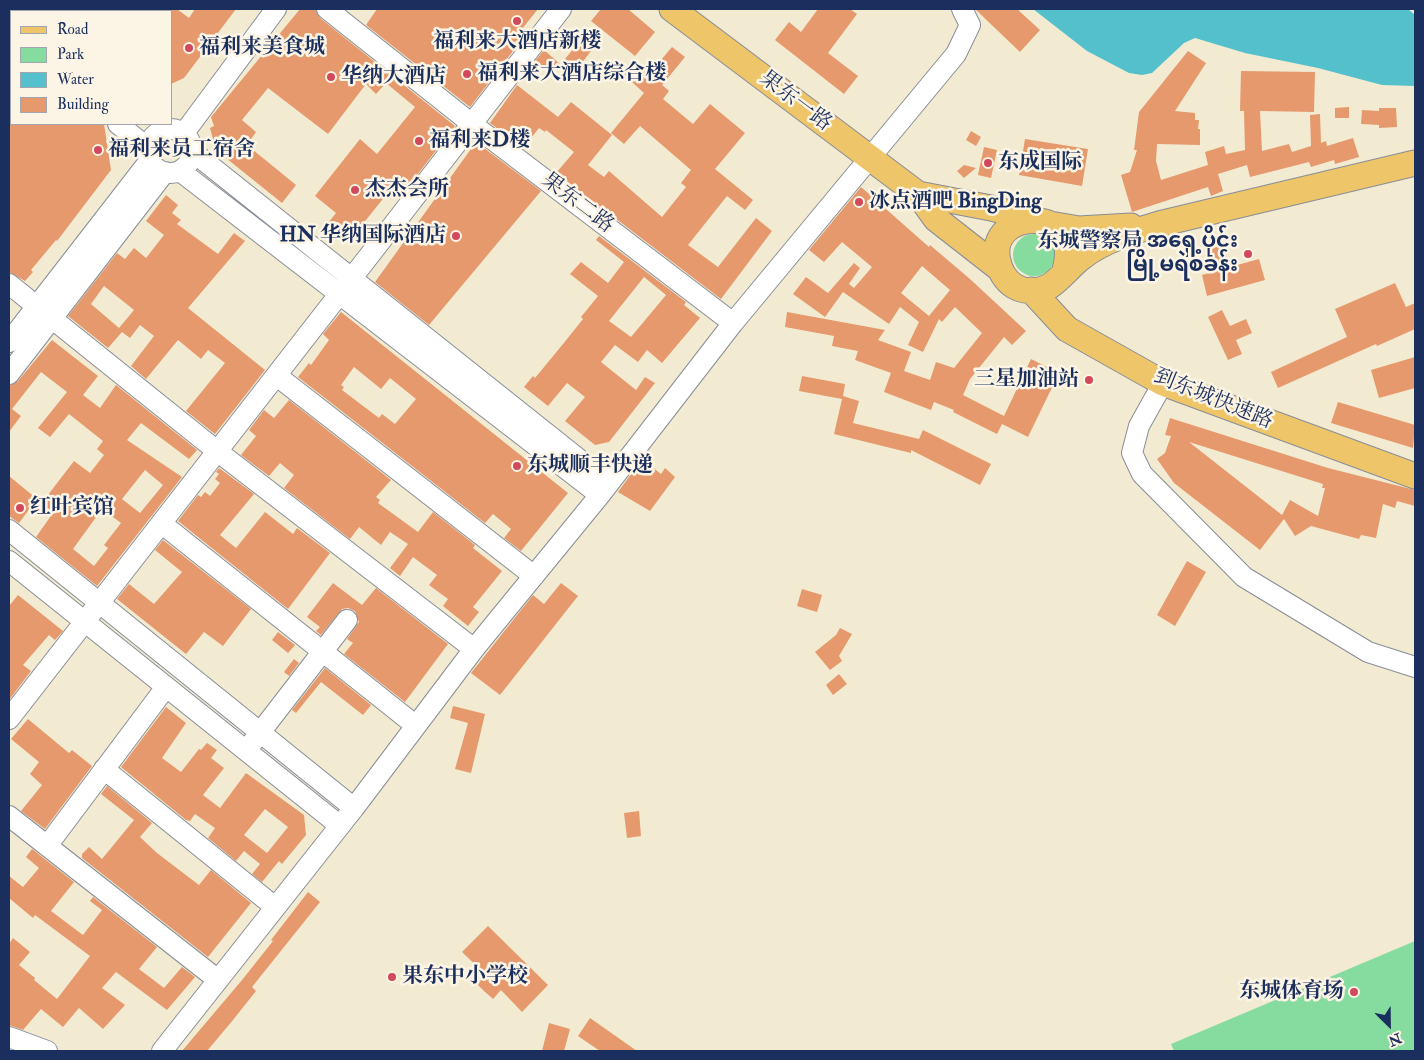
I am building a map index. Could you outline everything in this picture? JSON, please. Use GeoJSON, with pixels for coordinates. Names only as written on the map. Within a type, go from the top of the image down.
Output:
{"type":"FeatureCollection","features":[{"type":"Feature","properties":{"kind":"main road","name":"果东一路"},"geometry":{"type":"LineString","coordinates":[[672,9],[918,194]]}},
{"type":"Feature","properties":{"kind":"main road"},"geometry":{"type":"LineString","coordinates":[[1065,270],[1068,258],[1067,246],[1063,235],[1041,222],[1020,221],[1010,227],[1002,236],[998,246],[997,258],[1000,269],[1006,279],[1015,286],[1031,290],[1048,287],[1084,255],[1121,235],[1158,224],[1415,163]]}},
{"type":"Feature","properties":{"kind":"main road"},"geometry":{"type":"LineString","coordinates":[[918,194],[991,208],[1041,222],[1079,229],[1158,224]]}},
{"type":"Feature","properties":{"kind":"main road"},"geometry":{"type":"LineString","coordinates":[[918,194],[936,219],[1000,269]]}},
{"type":"Feature","properties":{"kind":"main road","name":"到东城快速路"},"geometry":{"type":"LineString","coordinates":[[1031,290],[1067,329],[1163,383],[1415,476]]}},
{"type":"Feature","properties":{"kind":"street"},"geometry":{"type":"LineString","coordinates":[[184,133],[276,9]]}},
{"type":"Feature","properties":{"kind":"street","name":"果东二路"},"geometry":{"type":"LineString","coordinates":[[327,9],[472,124],[733,323]]}},
{"type":"Feature","properties":{"kind":"street"},"geometry":{"type":"LineString","coordinates":[[9,720],[83,621],[100,603],[561,9]]}},
{"type":"Feature","properties":{"kind":"street"},"geometry":{"type":"LineString","coordinates":[[162,1051],[354,808],[474,649],[605,489],[733,323],[956,54],[970,25],[962,9]]}},
{"type":"Feature","properties":{"kind":"street"},"geometry":{"type":"LineString","coordinates":[[119,125],[161,163],[605,489]]}},
{"type":"Feature","properties":{"kind":"street"},"geometry":{"type":"LineString","coordinates":[[9,342],[80,251],[161,163],[190,160],[192,145],[184,133],[178,130],[158,127],[151,139],[161,163]]}},
{"type":"Feature","properties":{"kind":"street"},"geometry":{"type":"LineString","coordinates":[[192,152],[352,277],[605,489]]}},
{"type":"Feature","properties":{"kind":"street"},"geometry":{"type":"LineString","coordinates":[[9,374],[96,262],[161,163]]}},
{"type":"Feature","properties":{"kind":"street"},"geometry":{"type":"LineString","coordinates":[[80,251],[96,262]]}},
{"type":"Feature","properties":{"kind":"street"},"geometry":{"type":"LineString","coordinates":[[9,284],[217,451],[474,649]]}},
{"type":"Feature","properties":{"kind":"street"},"geometry":{"type":"LineString","coordinates":[[276,376],[534,576]]}},
{"type":"Feature","properties":{"kind":"street"},"geometry":{"type":"LineString","coordinates":[[1163,383],[1139,426],[1132,453],[1142,474],[1244,577],[1368,652],[1415,667]]}},
{"type":"Feature","properties":{"kind":"street"},"geometry":{"type":"LineString","coordinates":[[161,523],[415,725]]}},
{"type":"Feature","properties":{"kind":"street"},"geometry":{"type":"LineString","coordinates":[[12,540],[100,603],[354,808]]}},
{"type":"Feature","properties":{"kind":"street"},"geometry":{"type":"LineString","coordinates":[[9,561],[339,825]]}},
{"type":"Feature","properties":{"kind":"street"},"geometry":{"type":"LineString","coordinates":[[245,751],[261,733],[347,620]]}},
{"type":"Feature","properties":{"kind":"street"},"geometry":{"type":"LineString","coordinates":[[47,846],[104,769],[159,681],[168,658]]}},
{"type":"Feature","properties":{"kind":"street"},"geometry":{"type":"LineString","coordinates":[[104,769],[275,907]]}},
{"type":"Feature","properties":{"kind":"street"},"geometry":{"type":"LineString","coordinates":[[9,816],[218,980]]}},
{"type":"Feature","properties":{"kind":"street"},"geometry":{"type":"LineString","coordinates":[[9,1037],[47,1051]]}},
{"type":"Feature","properties":{"kind":"green space"},"geometry":{"type":"Polygon","coordinates":[[[1038,234],[1046,237],[1052,243],[1055,255],[1052,267],[1046,273],[1030,276],[1022,273],[1016,267],[1013,251],[1016,243],[1022,237],[1038,234]]]}},
{"type":"Feature","properties":{"kind":"green space","name":"东城体育场"},"geometry":{"type":"Polygon","coordinates":[[[1415,941],[1415,1051],[1174,1051],[1171,1044],[1415,941]]]}},
{"type":"Feature","properties":{"kind":"water"},"geometry":{"type":"Polygon","coordinates":[[[1033,9],[1408,9],[1415,15],[1415,86],[1382,85],[1318,68],[1245,53],[1195,38],[1184,43],[1152,73],[1142,75],[1129,73],[1087,51],[1033,9]]]}},
{"type":"Feature","properties":{"kind":"building","name":"福利来美食城"},"geometry":{"type":"Polygon","coordinates":[[[177,9],[189,18],[195,9],[236,9],[184,78],[172,84],[172,10],[177,9]]]}},
{"type":"Feature","properties":{"kind":"building"},"geometry":{"type":"Polygon","coordinates":[[[300,9],[315,9],[320,18],[455,126],[407,188],[398,180],[358,230],[353,226],[344,236],[328,223],[336,213],[315,196],[360,139],[377,154],[415,107],[386,83],[376,94],[366,84],[328,134],[268,88],[242,120],[256,132],[247,145],[296,185],[282,203],[216,150],[210,128],[214,126],[211,117],[300,9]]]}},
{"type":"Feature","properties":{"kind":"building","name":"福利来大酒店综合楼"},"geometry":{"type":"Polygon","coordinates":[[[377,9],[538,9],[518,34],[523,38],[470,107],[366,25],[377,9]]]}},
{"type":"Feature","properties":{"kind":"building"},"geometry":{"type":"Polygon","coordinates":[[[601,9],[628,9],[655,32],[635,56],[591,21],[601,9]]]}},
{"type":"Feature","properties":{"kind":"building"},"geometry":{"type":"Polygon","coordinates":[[[818,9],[850,9],[857,14],[828,53],[858,76],[844,94],[775,40],[789,22],[801,32],[818,9]]]}},
{"type":"Feature","properties":{"kind":"building"},"geometry":{"type":"Polygon","coordinates":[[[975,9],[1017,9],[1040,30],[1020,52],[975,9]]]}},
{"type":"Feature","properties":{"kind":"building"},"geometry":{"type":"Polygon","coordinates":[[[579,42],[591,51],[577,69],[565,59],[579,42]]]}},
{"type":"Feature","properties":{"kind":"building"},"geometry":{"type":"Polygon","coordinates":[[[672,47],[685,57],[662,85],[669,91],[663,99],[693,124],[710,104],[745,133],[715,169],[753,200],[745,210],[727,196],[688,245],[718,267],[756,218],[772,231],[721,299],[556,173],[574,152],[546,130],[545,132],[539,128],[523,148],[490,123],[517,85],[558,117],[571,102],[612,135],[588,165],[604,177],[609,171],[662,217],[686,187],[681,183],[691,170],[640,126],[624,144],[611,133],[644,93],[621,72],[632,60],[649,74],[672,47]]]}},
{"type":"Feature","properties":{"kind":"building"},"geometry":{"type":"Polygon","coordinates":[[[544,50],[560,64],[551,75],[535,61],[544,50]]]}},
{"type":"Feature","properties":{"kind":"building"},"geometry":{"type":"Polygon","coordinates":[[[1188,51],[1206,63],[1175,111],[1195,113],[1195,120],[1199,120],[1200,145],[1157,144],[1156,161],[1161,180],[1208,165],[1205,152],[1224,146],[1226,154],[1245,150],[1244,111],[1240,111],[1241,71],[1315,72],[1314,112],[1260,111],[1262,151],[1289,144],[1292,152],[1311,146],[1310,115],[1320,114],[1321,143],[1326,141],[1327,146],[1353,138],[1359,157],[1335,164],[1334,160],[1311,167],[1309,162],[1250,177],[1247,165],[1218,174],[1223,191],[1211,196],[1208,187],[1132,212],[1121,175],[1130,172],[1137,150],[1134,150],[1139,112],[1188,51]]]}},
{"type":"Feature","properties":{"kind":"building"},"geometry":{"type":"Polygon","coordinates":[[[1349,107],[1349,118],[1335,118],[1335,108],[1349,107]]]}},
{"type":"Feature","properties":{"kind":"building"},"geometry":{"type":"Polygon","coordinates":[[[1379,108],[1396,108],[1397,127],[1379,128],[1379,125],[1361,124],[1362,110],[1379,111],[1379,108]]]}},
{"type":"Feature","properties":{"kind":"building"},"geometry":{"type":"Polygon","coordinates":[[[9,124],[104,125],[111,170],[57,241],[31,270],[33,272],[25,281],[9,272],[9,124]]]}},
{"type":"Feature","properties":{"kind":"building"},"geometry":{"type":"Polygon","coordinates":[[[971,131],[981,137],[976,146],[966,140],[971,131]]]}},
{"type":"Feature","properties":{"kind":"building"},"geometry":{"type":"Polygon","coordinates":[[[1025,139],[1088,149],[1082,186],[1019,175],[1025,139]]]}},
{"type":"Feature","properties":{"kind":"building","name":"HN 华纳国际酒店"},"geometry":{"type":"Polygon","coordinates":[[[476,142],[541,191],[429,325],[375,282],[476,142]]]}},
{"type":"Feature","properties":{"kind":"building","name":"东成国际"},"geometry":{"type":"Polygon","coordinates":[[[984,147],[997,150],[991,178],[978,175],[984,147]]]}},
{"type":"Feature","properties":{"kind":"building"},"geometry":{"type":"Polygon","coordinates":[[[964,165],[976,168],[964,178],[957,171],[964,165]]]}},
{"type":"Feature","properties":{"kind":"building"},"geometry":{"type":"Polygon","coordinates":[[[861,187],[929,247],[930,245],[970,279],[1026,331],[1012,345],[1004,337],[970,379],[963,395],[1004,416],[1031,359],[1059,373],[1028,437],[1002,424],[997,434],[953,412],[954,410],[934,402],[931,410],[884,392],[891,373],[855,360],[858,351],[832,346],[834,336],[785,327],[787,312],[885,330],[878,340],[911,352],[904,371],[930,380],[936,362],[954,368],[982,333],[955,307],[942,322],[939,319],[923,352],[908,345],[919,322],[900,307],[889,324],[843,292],[825,317],[793,294],[806,277],[828,293],[854,263],[860,268],[849,284],[854,288],[872,267],[842,242],[824,262],[809,250],[861,187]],[[922,266],[901,293],[929,316],[950,290],[922,266]]]}},
{"type":"Feature","properties":{"kind":"building"},"geometry":{"type":"Polygon","coordinates":[[[166,195],[178,205],[172,213],[181,220],[177,224],[218,254],[234,233],[245,241],[188,308],[265,370],[215,434],[186,411],[225,363],[208,350],[201,359],[178,340],[146,379],[131,366],[154,336],[140,325],[130,338],[122,332],[108,348],[68,316],[117,253],[125,259],[134,248],[146,258],[164,235],[146,221],[166,195]],[[104,286],[91,304],[119,328],[134,310],[104,286]]]}},
{"type":"Feature","properties":{"kind":"building"},"geometry":{"type":"Polygon","coordinates":[[[599,236],[686,302],[684,305],[700,318],[662,363],[647,350],[638,362],[615,345],[601,362],[636,390],[645,377],[655,383],[609,442],[595,445],[565,421],[585,397],[567,383],[548,406],[524,387],[533,376],[535,378],[563,344],[598,296],[570,274],[581,262],[608,283],[624,262],[596,240],[599,236]],[[644,277],[609,321],[631,337],[666,295],[644,277]]]}},
{"type":"Feature","properties":{"kind":"building"},"geometry":{"type":"Polygon","coordinates":[[[1224,245],[1230,267],[1259,259],[1265,280],[1207,296],[1202,275],[1210,273],[1205,250],[1224,245]]]}},
{"type":"Feature","properties":{"kind":"building"},"geometry":{"type":"Polygon","coordinates":[[[1395,283],[1406,307],[1415,303],[1415,329],[1377,346],[1376,344],[1278,388],[1271,372],[1347,337],[1335,309],[1395,283]]]}},
{"type":"Feature","properties":{"kind":"building"},"geometry":{"type":"Polygon","coordinates":[[[1222,310],[1230,326],[1246,319],[1252,333],[1236,340],[1242,354],[1228,360],[1208,317],[1222,310]]]}},
{"type":"Feature","properties":{"kind":"building"},"geometry":{"type":"Polygon","coordinates":[[[341,312],[568,493],[521,551],[504,538],[511,529],[493,514],[485,523],[298,377],[309,363],[311,365],[329,340],[323,334],[341,312]],[[354,367],[341,385],[344,387],[342,390],[379,418],[382,414],[395,424],[416,399],[390,378],[381,389],[354,367]]]}},
{"type":"Feature","properties":{"kind":"building"},"geometry":{"type":"Polygon","coordinates":[[[52,340],[98,376],[83,395],[100,408],[116,385],[197,450],[189,459],[141,423],[127,440],[182,477],[97,586],[36,537],[53,513],[41,504],[74,461],[90,473],[104,455],[97,449],[103,441],[69,414],[50,437],[38,428],[67,392],[41,372],[12,409],[21,416],[9,432],[9,386],[18,381],[52,340]],[[145,470],[122,499],[140,513],[163,485],[145,470]],[[102,509],[73,549],[94,566],[108,548],[104,545],[121,523],[102,509]]]}},
{"type":"Feature","properties":{"kind":"building"},"geometry":{"type":"Polygon","coordinates":[[[1415,357],[1415,388],[1379,398],[1371,370],[1415,357]]]}},
{"type":"Feature","properties":{"kind":"building"},"geometry":{"type":"Polygon","coordinates":[[[802,376],[845,384],[843,396],[859,401],[853,423],[919,439],[923,430],[991,464],[980,485],[911,450],[911,453],[834,434],[842,399],[799,391],[802,376]]]}},
{"type":"Feature","properties":{"kind":"building"},"geometry":{"type":"Polygon","coordinates":[[[289,400],[391,480],[376,497],[380,500],[378,503],[418,532],[433,512],[475,545],[473,548],[502,571],[473,607],[479,612],[468,626],[443,606],[448,599],[429,585],[437,575],[413,557],[400,576],[390,568],[408,544],[390,532],[381,545],[359,527],[350,539],[284,488],[294,475],[280,463],[269,476],[241,455],[256,436],[249,430],[264,410],[274,418],[289,400]]]}},
{"type":"Feature","properties":{"kind":"building"},"geometry":{"type":"Polygon","coordinates":[[[1338,402],[1415,425],[1413,448],[1331,423],[1338,402]]]}},
{"type":"Feature","properties":{"kind":"building"},"geometry":{"type":"Polygon","coordinates":[[[1170,418],[1328,468],[1415,490],[1415,506],[1397,501],[1395,508],[1383,504],[1376,538],[1361,535],[1359,539],[1311,526],[1295,536],[1284,519],[1260,550],[1174,483],[1157,459],[1165,453],[1171,436],[1165,435],[1170,418]],[[1189,442],[1282,515],[1290,500],[1318,516],[1325,488],[1322,488],[1323,484],[1189,442]]]}},
{"type":"Feature","properties":{"kind":"building"},"geometry":{"type":"Polygon","coordinates":[[[642,459],[661,474],[665,468],[675,477],[650,511],[618,492],[642,459]]]}},
{"type":"Feature","properties":{"kind":"building"},"geometry":{"type":"Polygon","coordinates":[[[219,468],[254,494],[220,535],[236,548],[265,512],[293,534],[297,528],[330,553],[288,609],[178,521],[198,495],[201,497],[205,492],[210,496],[220,483],[215,479],[219,474],[216,472],[219,468]]]}},
{"type":"Feature","properties":{"kind":"building","name":"红叶宾馆"},"geometry":{"type":"Polygon","coordinates":[[[9,476],[37,499],[19,523],[9,516],[9,476]]]}},
{"type":"Feature","properties":{"kind":"building"},"geometry":{"type":"Polygon","coordinates":[[[163,540],[251,609],[223,646],[204,632],[186,654],[117,599],[129,584],[154,604],[182,572],[155,550],[163,540]]]}},
{"type":"Feature","properties":{"kind":"building"},"geometry":{"type":"Polygon","coordinates":[[[1187,561],[1206,572],[1175,626],[1157,615],[1187,561]]]}},
{"type":"Feature","properties":{"kind":"building"},"geometry":{"type":"Polygon","coordinates":[[[333,583],[362,605],[376,588],[448,644],[405,702],[344,654],[353,643],[347,639],[359,622],[355,611],[348,608],[342,609],[321,635],[316,631],[320,627],[307,617],[333,583]]]}},
{"type":"Feature","properties":{"kind":"building"},"geometry":{"type":"Polygon","coordinates":[[[561,583],[578,596],[500,695],[471,673],[533,595],[544,604],[561,583]]]}},
{"type":"Feature","properties":{"kind":"building"},"geometry":{"type":"Polygon","coordinates":[[[802,589],[822,595],[817,612],[797,606],[802,589]]]}},
{"type":"Feature","properties":{"kind":"building"},"geometry":{"type":"Polygon","coordinates":[[[18,595],[63,631],[55,640],[49,635],[23,665],[31,671],[9,700],[9,606],[18,595]]]}},
{"type":"Feature","properties":{"kind":"building"},"geometry":{"type":"Polygon","coordinates":[[[840,628],[852,634],[839,656],[842,661],[830,670],[815,652],[836,635],[840,628]]]}},
{"type":"Feature","properties":{"kind":"building"},"geometry":{"type":"Polygon","coordinates":[[[278,632],[295,645],[288,653],[272,640],[278,632]]]}},
{"type":"Feature","properties":{"kind":"building"},"geometry":{"type":"Polygon","coordinates":[[[294,659],[299,663],[289,676],[284,672],[294,659]]]}},
{"type":"Feature","properties":{"kind":"building"},"geometry":{"type":"Polygon","coordinates":[[[325,668],[371,705],[363,715],[321,682],[296,713],[292,710],[325,668]]]}},
{"type":"Feature","properties":{"kind":"building"},"geometry":{"type":"Polygon","coordinates":[[[839,674],[847,684],[833,695],[826,685],[839,674]]]}},
{"type":"Feature","properties":{"kind":"building"},"geometry":{"type":"Polygon","coordinates":[[[453,706],[485,714],[471,773],[455,769],[468,723],[450,718],[453,706]]]}},
{"type":"Feature","properties":{"kind":"building"},"geometry":{"type":"Polygon","coordinates":[[[166,707],[186,723],[162,758],[181,772],[199,749],[201,750],[207,743],[217,750],[211,758],[224,768],[203,795],[220,808],[246,773],[304,815],[306,835],[282,864],[279,861],[262,882],[252,874],[260,864],[244,851],[236,861],[208,838],[215,828],[195,814],[190,821],[186,820],[121,767],[166,707]],[[265,809],[244,835],[267,853],[288,827],[265,809]]]}},
{"type":"Feature","properties":{"kind":"building"},"geometry":{"type":"Polygon","coordinates":[[[28,719],[69,753],[72,750],[92,766],[45,829],[21,811],[42,785],[30,774],[39,762],[11,739],[28,719]]]}},
{"type":"Feature","properties":{"kind":"building"},"geometry":{"type":"Polygon","coordinates":[[[107,786],[152,823],[140,837],[157,853],[199,885],[211,870],[251,903],[208,957],[82,858],[82,854],[89,847],[102,859],[134,820],[101,794],[107,786]]]}},
{"type":"Feature","properties":{"kind":"building"},"geometry":{"type":"Polygon","coordinates":[[[639,811],[641,836],[627,838],[624,813],[639,811]]]}},
{"type":"Feature","properties":{"kind":"building"},"geometry":{"type":"Polygon","coordinates":[[[32,849],[74,882],[51,911],[83,935],[102,910],[90,901],[93,897],[157,947],[139,969],[164,988],[182,967],[195,977],[167,1010],[116,972],[102,988],[125,1005],[103,1029],[79,1008],[63,1027],[41,1009],[23,1030],[9,1025],[9,944],[13,938],[30,952],[19,965],[57,999],[90,956],[35,915],[33,918],[9,898],[9,876],[23,887],[39,868],[26,857],[32,849]]]}},
{"type":"Feature","properties":{"kind":"building"},"geometry":{"type":"Polygon","coordinates":[[[308,892],[320,902],[252,987],[256,991],[207,1051],[182,1051],[273,941],[271,940],[308,892]]]}},
{"type":"Feature","properties":{"kind":"building"},"geometry":{"type":"Polygon","coordinates":[[[488,926],[548,985],[522,1012],[501,990],[493,999],[477,984],[486,975],[462,952],[488,926]]]}},
{"type":"Feature","properties":{"kind":"building"},"geometry":{"type":"Polygon","coordinates":[[[590,1018],[637,1051],[600,1051],[578,1036],[590,1018]]]}},
{"type":"Feature","properties":{"kind":"building"},"geometry":{"type":"Polygon","coordinates":[[[549,1023],[570,1029],[564,1051],[542,1051],[549,1023]]]}},
{"type":"Feature","properties":{"kind":"place","name":"福利来大酒店新楼"},"geometry":{"type":"Point","coordinates":[517,21]}},
{"type":"Feature","properties":{"kind":"place","name":"福利来美食城"},"geometry":{"type":"Point","coordinates":[189,48]}},
{"type":"Feature","properties":{"kind":"place","name":"福利来大酒店综合楼"},"geometry":{"type":"Point","coordinates":[467,74]}},
{"type":"Feature","properties":{"kind":"place","name":"华纳大酒店"},"geometry":{"type":"Point","coordinates":[331,77]}},
{"type":"Feature","properties":{"kind":"place","name":"福利来D楼"},"geometry":{"type":"Point","coordinates":[419,141]}},
{"type":"Feature","properties":{"kind":"place","name":"福利来员工宿舍"},"geometry":{"type":"Point","coordinates":[98,150]}},
{"type":"Feature","properties":{"kind":"place","name":"东成国际"},"geometry":{"type":"Point","coordinates":[988,163]}},
{"type":"Feature","properties":{"kind":"place","name":"杰杰会所"},"geometry":{"type":"Point","coordinates":[355,190]}},
{"type":"Feature","properties":{"kind":"place","name":"冰点酒吧 BingDing"},"geometry":{"type":"Point","coordinates":[859,202]}},
{"type":"Feature","properties":{"kind":"place","name":"HN 华纳国际酒店"},"geometry":{"type":"Point","coordinates":[456,236]}},
{"type":"Feature","properties":{"kind":"place","name":"东城警察局 အရှေ့ပိုင်း မြို့မရဲစခန်း"},"geometry":{"type":"Point","coordinates":[1248,254]}},
{"type":"Feature","properties":{"kind":"place","name":"三星加油站"},"geometry":{"type":"Point","coordinates":[1089,380]}},
{"type":"Feature","properties":{"kind":"place","name":"东城顺丰快递"},"geometry":{"type":"Point","coordinates":[517,466]}},
{"type":"Feature","properties":{"kind":"place","name":"红叶宾馆"},"geometry":{"type":"Point","coordinates":[20,508]}},
{"type":"Feature","properties":{"kind":"place","name":"果东中小学校"},"geometry":{"type":"Point","coordinates":[392,977]}},
{"type":"Feature","properties":{"kind":"place","name":"东城体育场"},"geometry":{"type":"Point","coordinates":[1354,992]}}]}
